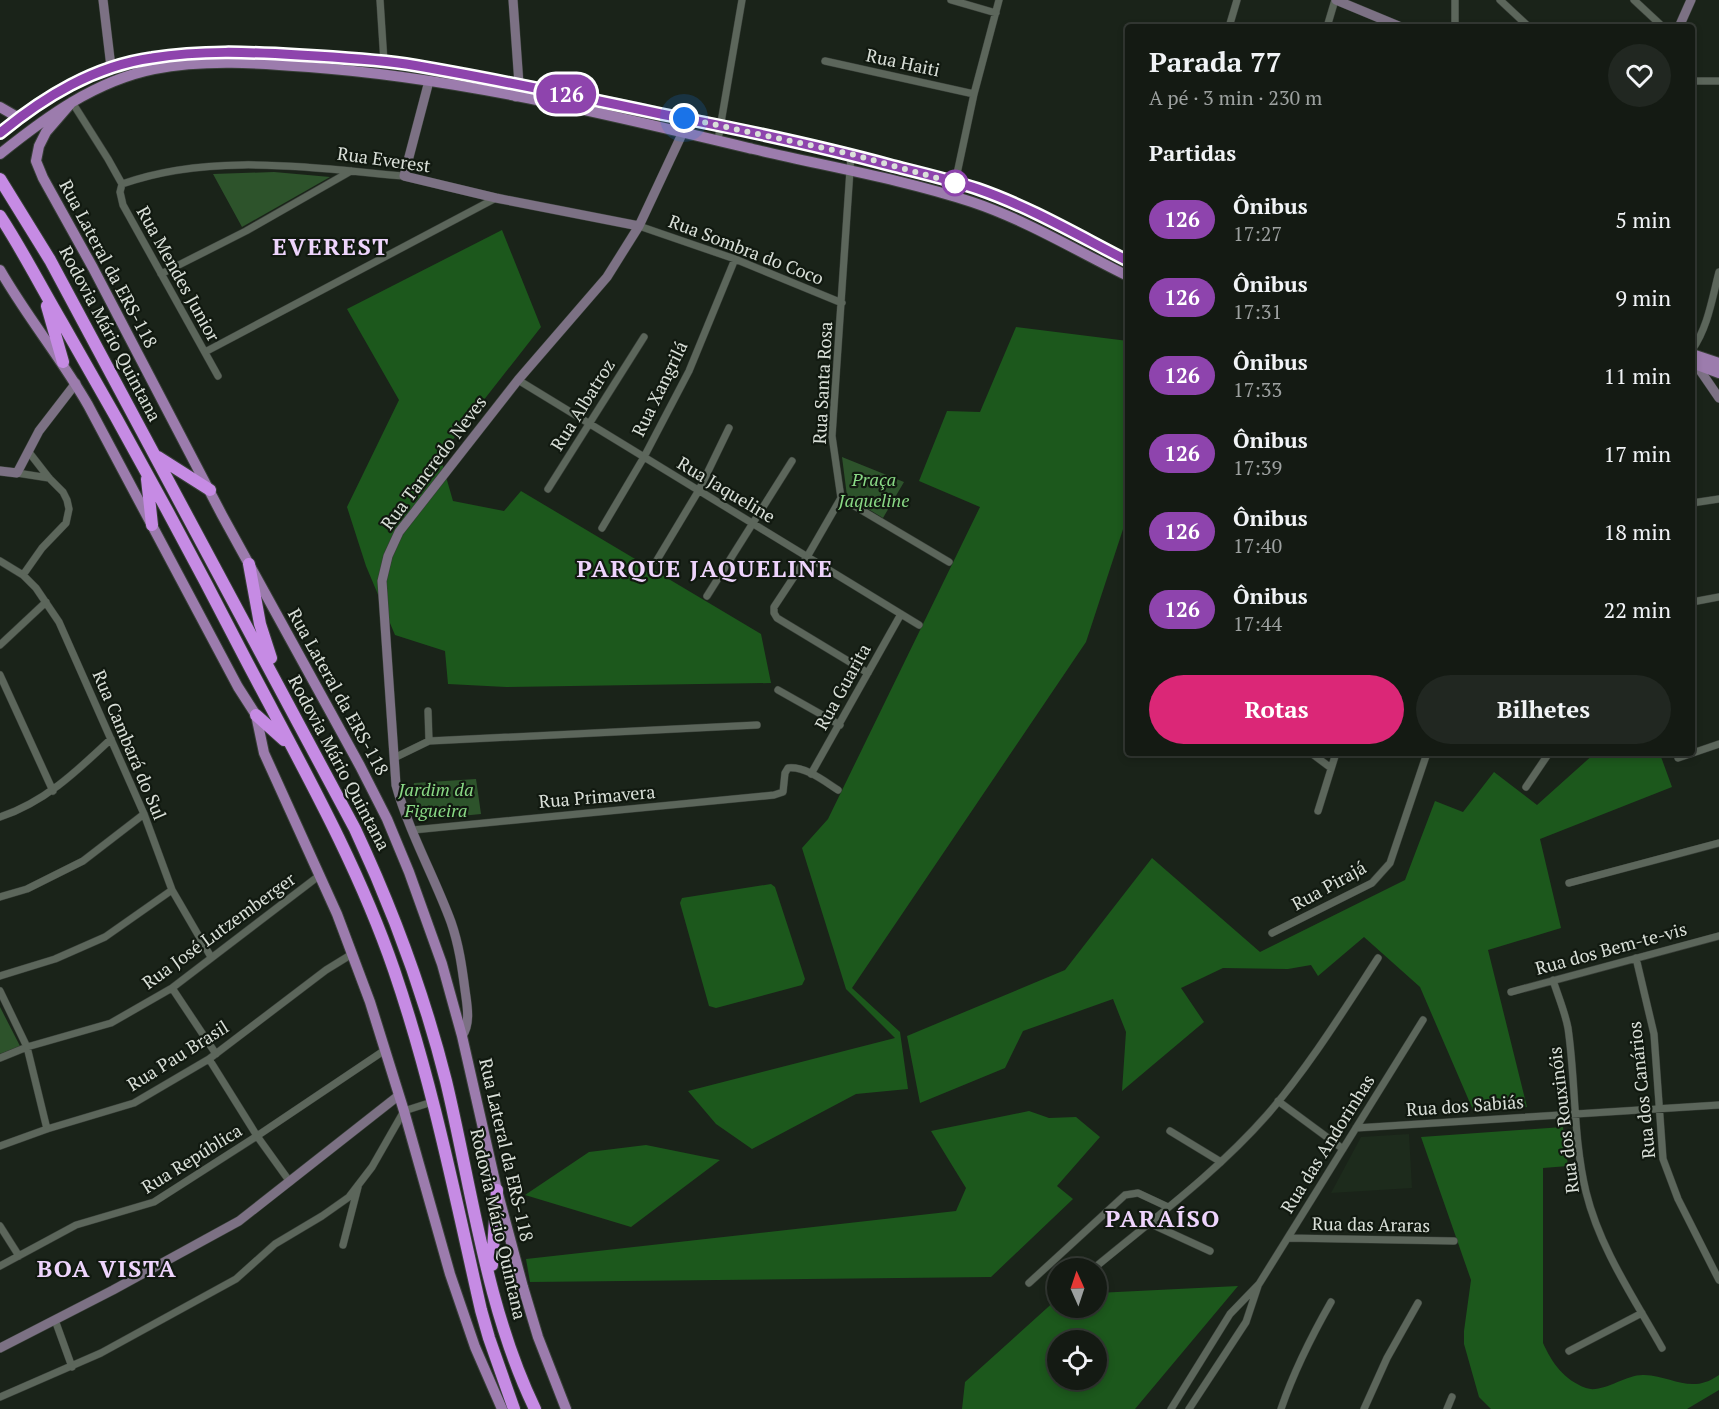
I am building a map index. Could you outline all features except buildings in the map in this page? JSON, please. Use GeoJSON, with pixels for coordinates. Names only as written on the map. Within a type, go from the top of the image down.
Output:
{"type":"FeatureCollection","features":[{"type":"Feature","properties":{"kind":"highway","name":"Rodovia Mário Quintana"},"geometry":{"type":"LineString","coordinates":[[0,179],[50,260],[156,455],[373,867],[411,962],[431,1026],[491,1281],[506,1335],[522,1381],[535,1409]]}},
{"type":"Feature","properties":{"kind":"highway","name":"Rodovia Mário Quintana"},"geometry":{"type":"LineString","coordinates":[[0,216],[185,542],[345,849],[372,910],[410,1018],[481,1310],[514,1409]]}},
{"type":"Feature","properties":{"kind":"highway"},"geometry":{"type":"LineString","coordinates":[[41,287],[63,362]]}},
{"type":"Feature","properties":{"kind":"highway"},"geometry":{"type":"LineString","coordinates":[[156,455],[210,490]]}},
{"type":"Feature","properties":{"kind":"highway"},"geometry":{"type":"LineString","coordinates":[[146,472],[152,525]]}},
{"type":"Feature","properties":{"kind":"highway"},"geometry":{"type":"LineString","coordinates":[[249,564],[260,624],[280,688]]}},
{"type":"Feature","properties":{"kind":"highway"},"geometry":{"type":"LineString","coordinates":[[256,715],[290,744]]}},
{"type":"Feature","properties":{"kind":"highway"},"geometry":{"type":"LineString","coordinates":[[491,1281],[496,1190]]}},
{"type":"Feature","properties":{"kind":"main road"},"geometry":{"type":"LineString","coordinates":[[103,0],[111,67]]}},
{"type":"Feature","properties":{"kind":"main road"},"geometry":{"type":"LineString","coordinates":[[513,0],[519,84],[516,97]]}},
{"type":"Feature","properties":{"kind":"main road"},"geometry":{"type":"LineString","coordinates":[[1335,0],[1394,24]]}},
{"type":"Feature","properties":{"kind":"main road"},"geometry":{"type":"LineString","coordinates":[[1680,24],[1691,0]]}},
{"type":"Feature","properties":{"kind":"main road"},"geometry":{"type":"LineString","coordinates":[[0,133],[39,103],[72,84],[111,67],[150,58],[226,51],[384,62],[519,84],[851,154],[979,189],[1035,213],[1125,259]]}},
{"type":"Feature","properties":{"kind":"main road"},"geometry":{"type":"LineString","coordinates":[[3,152],[49,116],[72,102],[112,81],[152,69],[201,63],[275,64],[399,75],[683,132],[913,186],[974,203],[1029,226],[1125,274]]}},
{"type":"Feature","properties":{"kind":"main road"},"geometry":{"type":"LineString","coordinates":[[404,176],[429,81]]}},
{"type":"Feature","properties":{"kind":"main road","name":"Rua Lateral da ERS-118"},"geometry":{"type":"LineString","coordinates":[[72,102],[46,132],[39,146],[36,161],[43,178],[387,819],[442,964],[462,1036],[496,1190],[538,1337],[566,1409]]}},
{"type":"Feature","properties":{"kind":"main road"},"geometry":{"type":"LineString","coordinates":[[0,107],[19,118]]}},
{"type":"Feature","properties":{"kind":"main road","name":"Rua Tancredo Neves"},"geometry":{"type":"LineString","coordinates":[[462,1036],[467,1014],[460,954],[451,922],[402,808],[396,785],[382,581],[388,556],[399,532],[518,380],[607,277],[639,226],[683,132]]}},
{"type":"Feature","properties":{"kind":"main road","name":"Rua Everest"},"geometry":{"type":"LineString","coordinates":[[404,176],[496,198],[639,226]]}},
{"type":"Feature","properties":{"kind":"main road"},"geometry":{"type":"LineString","coordinates":[[0,270],[18,301],[76,383],[238,687],[256,715],[264,753],[320,875],[352,954],[404,1111],[450,1274],[476,1347],[502,1409]]}},
{"type":"Feature","properties":{"kind":"main road"},"geometry":{"type":"LineString","coordinates":[[1695,357],[1719,363]]}},
{"type":"Feature","properties":{"kind":"main road"},"geometry":{"type":"LineString","coordinates":[[1695,358],[1719,373]]}},
{"type":"Feature","properties":{"kind":"main road"},"geometry":{"type":"LineString","coordinates":[[1695,360],[1719,398]]}},
{"type":"Feature","properties":{"kind":"main road"},"geometry":{"type":"LineString","coordinates":[[0,471],[17,473],[50,415],[76,383]]}},
{"type":"Feature","properties":{"kind":"main road"},"geometry":{"type":"LineString","coordinates":[[442,964],[460,954]]}},
{"type":"Feature","properties":{"kind":"main road"},"geometry":{"type":"LineString","coordinates":[[0,1348],[239,1221],[398,1096]]}},
{"type":"Feature","properties":{"kind":"street"},"geometry":{"type":"LineString","coordinates":[[380,0],[384,62]]}},
{"type":"Feature","properties":{"kind":"street"},"geometry":{"type":"LineString","coordinates":[[718,140],[742,0]]}},
{"type":"Feature","properties":{"kind":"street"},"geometry":{"type":"LineString","coordinates":[[951,0],[996,12]]}},
{"type":"Feature","properties":{"kind":"street"},"geometry":{"type":"LineString","coordinates":[[955,183],[974,94],[999,0]]}},
{"type":"Feature","properties":{"kind":"street"},"geometry":{"type":"LineString","coordinates":[[1230,24],[1237,0]]}},
{"type":"Feature","properties":{"kind":"street"},"geometry":{"type":"LineString","coordinates":[[1328,24],[1335,0]]}},
{"type":"Feature","properties":{"kind":"street"},"geometry":{"type":"LineString","coordinates":[[1455,0],[1455,24]]}},
{"type":"Feature","properties":{"kind":"street"},"geometry":{"type":"LineString","coordinates":[[1500,0],[1527,24]]}},
{"type":"Feature","properties":{"kind":"street"},"geometry":{"type":"LineString","coordinates":[[1634,0],[1660,24]]}},
{"type":"Feature","properties":{"kind":"street","name":"Rua Haiti"},"geometry":{"type":"LineString","coordinates":[[825,61],[974,94]]}},
{"type":"Feature","properties":{"kind":"street"},"geometry":{"type":"LineString","coordinates":[[1695,81],[1719,81]]}},
{"type":"Feature","properties":{"kind":"street","name":"Rua Mendes Junior"},"geometry":{"type":"LineString","coordinates":[[72,102],[122,184],[120,192],[123,205],[218,376]]}},
{"type":"Feature","properties":{"kind":"street","name":"Rua Santa Rosa"},"geometry":{"type":"LineString","coordinates":[[841,498],[832,436],[851,154]]}},
{"type":"Feature","properties":{"kind":"street","name":"Rua Everest"},"geometry":{"type":"LineString","coordinates":[[122,184],[160,172],[226,166],[285,166],[404,176]]}},
{"type":"Feature","properties":{"kind":"street"},"geometry":{"type":"LineString","coordinates":[[161,274],[246,231],[351,171]]}},
{"type":"Feature","properties":{"kind":"street"},"geometry":{"type":"LineString","coordinates":[[205,352],[496,198]]}},
{"type":"Feature","properties":{"kind":"street","name":"Rua Sombra do Coco"},"geometry":{"type":"LineString","coordinates":[[639,226],[735,259],[842,303]]}},
{"type":"Feature","properties":{"kind":"street","name":"Rua Xangrilá"},"geometry":{"type":"LineString","coordinates":[[602,528],[644,457],[689,371],[735,259]]}},
{"type":"Feature","properties":{"kind":"street"},"geometry":{"type":"LineString","coordinates":[[1695,352],[1706,322],[1719,272]]}},
{"type":"Feature","properties":{"kind":"street","name":"Rua Albatroz"},"geometry":{"type":"LineString","coordinates":[[548,489],[644,337]]}},
{"type":"Feature","properties":{"kind":"street","name":"Rua Jaqueline"},"geometry":{"type":"LineString","coordinates":[[518,380],[919,625]]}},
{"type":"Feature","properties":{"kind":"street"},"geometry":{"type":"LineString","coordinates":[[657,560],[699,490],[729,428]]}},
{"type":"Feature","properties":{"kind":"street"},"geometry":{"type":"LineString","coordinates":[[23,575],[42,548],[61,530],[68,516],[67,500],[63,492],[28,451]]}},
{"type":"Feature","properties":{"kind":"street"},"geometry":{"type":"LineString","coordinates":[[707,596],[792,461]]}},
{"type":"Feature","properties":{"kind":"street"},"geometry":{"type":"LineString","coordinates":[[17,473],[49,477]]}},
{"type":"Feature","properties":{"kind":"street"},"geometry":{"type":"LineString","coordinates":[[868,673],[777,618],[774,613],[774,607],[841,498],[949,562]]}},
{"type":"Feature","properties":{"kind":"street"},"geometry":{"type":"LineString","coordinates":[[1695,503],[1719,499]]}},
{"type":"Feature","properties":{"kind":"street","name":"Rua Cambará do Sul"},"geometry":{"type":"LineString","coordinates":[[0,561],[23,575],[46,602],[59,622],[144,814],[172,890],[211,957]]}},
{"type":"Feature","properties":{"kind":"street"},"geometry":{"type":"LineString","coordinates":[[1695,602],[1719,597]]}},
{"type":"Feature","properties":{"kind":"street"},"geometry":{"type":"LineString","coordinates":[[0,645],[46,602]]}},
{"type":"Feature","properties":{"kind":"street","name":"Rua Guarita"},"geometry":{"type":"LineString","coordinates":[[811,774],[901,614]]}},
{"type":"Feature","properties":{"kind":"street"},"geometry":{"type":"LineString","coordinates":[[0,675],[53,791]]}},
{"type":"Feature","properties":{"kind":"street"},"geometry":{"type":"LineString","coordinates":[[778,690],[840,725]]}},
{"type":"Feature","properties":{"kind":"street"},"geometry":{"type":"LineString","coordinates":[[428,711],[429,741]]}},
{"type":"Feature","properties":{"kind":"street"},"geometry":{"type":"LineString","coordinates":[[394,758],[429,741],[758,725]]}},
{"type":"Feature","properties":{"kind":"street"},"geometry":{"type":"LineString","coordinates":[[0,817],[21,810],[53,791],[111,740]]}},
{"type":"Feature","properties":{"kind":"street"},"geometry":{"type":"LineString","coordinates":[[1695,752],[1719,744]]}},
{"type":"Feature","properties":{"kind":"street"},"geometry":{"type":"LineString","coordinates":[[1315,756],[1331,768]]}},
{"type":"Feature","properties":{"kind":"street"},"geometry":{"type":"LineString","coordinates":[[1318,811],[1335,756]]}},
{"type":"Feature","properties":{"kind":"street","name":"Rua Pirajá"},"geometry":{"type":"LineString","coordinates":[[1272,933],[1372,883],[1390,863],[1426,756]]}},
{"type":"Feature","properties":{"kind":"street"},"geometry":{"type":"LineString","coordinates":[[1526,787],[1547,756]]}},
{"type":"Feature","properties":{"kind":"street"},"geometry":{"type":"LineString","coordinates":[[1678,758],[1684,756]]}},
{"type":"Feature","properties":{"kind":"street","name":"Rua Primavera"},"geometry":{"type":"LineString","coordinates":[[413,830],[762,796],[783,792],[785,773],[788,768],[795,767],[811,774]]}},
{"type":"Feature","properties":{"kind":"street"},"geometry":{"type":"LineString","coordinates":[[811,774],[838,790]]}},
{"type":"Feature","properties":{"kind":"street"},"geometry":{"type":"LineString","coordinates":[[0,897],[27,889],[83,861],[144,814]]}},
{"type":"Feature","properties":{"kind":"street"},"geometry":{"type":"LineString","coordinates":[[1569,883],[1719,843]]}},
{"type":"Feature","properties":{"kind":"street","name":"Rua José Lutzemberger"},"geometry":{"type":"LineString","coordinates":[[0,1058],[27,1047],[111,1023],[172,988],[320,875]]}},
{"type":"Feature","properties":{"kind":"street"},"geometry":{"type":"LineString","coordinates":[[0,976],[55,959],[105,937],[172,890]]}},
{"type":"Feature","properties":{"kind":"street","name":"Rua dos Bem-te-vis"},"geometry":{"type":"LineString","coordinates":[[1511,992],[1719,936]]}},
{"type":"Feature","properties":{"kind":"street","name":"Rua Pau Brasil"},"geometry":{"type":"LineString","coordinates":[[0,1146],[46,1129],[134,1103],[212,1057],[326,970],[352,954]]}},
{"type":"Feature","properties":{"kind":"street"},"geometry":{"type":"LineString","coordinates":[[1106,1258],[1221,1162],[1268,1114],[1322,1042],[1378,958]]}},
{"type":"Feature","properties":{"kind":"street","name":"Rua dos Canários"},"geometry":{"type":"LineString","coordinates":[[1636,958],[1654,1034],[1663,1159],[1678,1199],[1719,1280]]}},
{"type":"Feature","properties":{"kind":"street","name":"Rua dos Rouxinóis"},"geometry":{"type":"LineString","coordinates":[[1553,980],[1568,1025],[1575,1115],[1586,1192],[1603,1243],[1662,1348]]}},
{"type":"Feature","properties":{"kind":"street"},"geometry":{"type":"LineString","coordinates":[[172,988],[257,1136],[290,1182]]}},
{"type":"Feature","properties":{"kind":"street"},"geometry":{"type":"LineString","coordinates":[[0,991],[27,1047],[46,1129]]}},
{"type":"Feature","properties":{"kind":"street","name":"Rua das Andorinhas"},"geometry":{"type":"LineString","coordinates":[[1259,1284],[1423,1020]]}},
{"type":"Feature","properties":{"kind":"street","name":"Rua República"},"geometry":{"type":"LineString","coordinates":[[0,1266],[76,1225],[154,1202],[385,1050]]}},
{"type":"Feature","properties":{"kind":"street"},"geometry":{"type":"LineString","coordinates":[[1278,1101],[1343,1149]]}},
{"type":"Feature","properties":{"kind":"street"},"geometry":{"type":"LineString","coordinates":[[343,1245],[358,1187],[404,1111],[432,1102]]}},
{"type":"Feature","properties":{"kind":"street","name":"Rua dos Sabiás"},"geometry":{"type":"LineString","coordinates":[[1356,1128],[1719,1106]]}},
{"type":"Feature","properties":{"kind":"street"},"geometry":{"type":"LineString","coordinates":[[1170,1131],[1221,1162]]}},
{"type":"Feature","properties":{"kind":"street"},"geometry":{"type":"LineString","coordinates":[[0,1397],[72,1367],[225,1287],[275,1244],[339,1204],[358,1187]]}},
{"type":"Feature","properties":{"kind":"street"},"geometry":{"type":"LineString","coordinates":[[1029,1283],[1125,1195],[1138,1193],[1168,1207]]}},
{"type":"Feature","properties":{"kind":"street"},"geometry":{"type":"LineString","coordinates":[[1149,1223],[1210,1251]]}},
{"type":"Feature","properties":{"kind":"street"},"geometry":{"type":"LineString","coordinates":[[0,1226],[19,1256]]}},
{"type":"Feature","properties":{"kind":"street","name":"Rua das Araras"},"geometry":{"type":"LineString","coordinates":[[1288,1238],[1454,1241]]}},
{"type":"Feature","properties":{"kind":"street"},"geometry":{"type":"LineString","coordinates":[[1171,1409],[1230,1314],[1259,1284]]}},
{"type":"Feature","properties":{"kind":"street"},"geometry":{"type":"LineString","coordinates":[[1189,1409],[1246,1322],[1259,1284]]}},
{"type":"Feature","properties":{"kind":"street"},"geometry":{"type":"LineString","coordinates":[[1281,1409],[1309,1341],[1331,1302]]}},
{"type":"Feature","properties":{"kind":"street"},"geometry":{"type":"LineString","coordinates":[[1364,1409],[1387,1358],[1418,1303]]}},
{"type":"Feature","properties":{"kind":"street"},"geometry":{"type":"LineString","coordinates":[[1569,1351],[1642,1313]]}},
{"type":"Feature","properties":{"kind":"street"},"geometry":{"type":"LineString","coordinates":[[55,1320],[72,1367]]}},
{"type":"Feature","properties":{"kind":"street"},"geometry":{"type":"LineString","coordinates":[[1447,1409],[1452,1397]]}},
{"type":"Feature","properties":{"kind":"shaded area"},"geometry":{"type":"Polygon","coordinates":[[[1409,1134],[1412,1188],[1331,1193],[1361,1137],[1409,1134]]]}},
{"type":"Feature","properties":{"kind":"green space"},"geometry":{"type":"Polygon","coordinates":[[[274,172],[330,177],[242,227],[213,174],[274,172]]]}},
{"type":"Feature","properties":{"kind":"green space"},"geometry":{"type":"Polygon","coordinates":[[[502,230],[541,327],[440,456],[453,501],[504,511],[521,491],[761,634],[771,683],[506,687],[448,684],[445,651],[395,635],[366,566],[347,507],[399,400],[347,309],[502,230]]]}},
{"type":"Feature","properties":{"kind":"green space"},"geometry":{"type":"Polygon","coordinates":[[[1016,327],[1125,341],[1125,523],[1086,642],[852,988],[900,1032],[908,1089],[856,1094],[752,1149],[716,1124],[688,1091],[895,1038],[846,989],[802,848],[828,819],[980,507],[919,481],[947,411],[980,412],[1016,327]]]}},
{"type":"Feature","properties":{"kind":"green space","name":"Praça Jaqueline"},"geometry":{"type":"Polygon","coordinates":[[[842,457],[904,482],[883,518],[847,496],[842,457]]]}},
{"type":"Feature","properties":{"kind":"green space"},"geometry":{"type":"Polygon","coordinates":[[[1592,756],[1661,756],[1672,787],[1540,839],[1561,928],[1488,950],[1527,1107],[1473,1110],[1420,987],[1364,937],[1318,976],[1311,965],[1288,969],[1223,968],[1181,988],[1204,1022],[1122,1091],[1126,1032],[1113,999],[1023,1031],[1005,1068],[920,1103],[907,1036],[1065,970],[1152,858],[1260,952],[1405,880],[1435,801],[1463,812],[1494,772],[1537,805],[1592,756]]]}},
{"type":"Feature","properties":{"kind":"green space","name":"Jardim da Figueira"},"geometry":{"type":"Polygon","coordinates":[[[476,779],[481,814],[421,820],[413,788],[414,783],[476,779]]]}},
{"type":"Feature","properties":{"kind":"green space"},"geometry":{"type":"Polygon","coordinates":[[[771,884],[775,887],[805,979],[802,985],[716,1008],[709,1006],[680,903],[682,898],[771,884]]]}},
{"type":"Feature","properties":{"kind":"green space"},"geometry":{"type":"Polygon","coordinates":[[[0,1007],[20,1046],[0,1054],[0,1007]]]}},
{"type":"Feature","properties":{"kind":"green space"},"geometry":{"type":"Polygon","coordinates":[[[1029,1111],[1049,1118],[1076,1117],[1100,1137],[1057,1186],[1073,1199],[991,1277],[530,1282],[526,1259],[956,1211],[966,1188],[931,1131],[1029,1111]]]}},
{"type":"Feature","properties":{"kind":"green space"},"geometry":{"type":"Polygon","coordinates":[[[1563,1127],[1568,1166],[1543,1168],[1543,1343],[1550,1357],[1565,1376],[1586,1388],[1599,1388],[1630,1377],[1644,1375],[1682,1383],[1700,1384],[1719,1375],[1719,1390],[1687,1409],[1491,1409],[1479,1397],[1464,1344],[1471,1280],[1421,1137],[1563,1127]]]}},
{"type":"Feature","properties":{"kind":"green space"},"geometry":{"type":"Polygon","coordinates":[[[646,1145],[720,1160],[631,1227],[525,1195],[589,1152],[646,1145]]]}},
{"type":"Feature","properties":{"kind":"green space"},"geometry":{"type":"Polygon","coordinates":[[[1238,1286],[1135,1409],[962,1409],[965,1382],[1047,1308],[1047,1318],[1107,1318],[1107,1293],[1238,1286]]]}},
{"type":"Feature","properties":{"kind":"bus line","name":"126"},"geometry":{"type":"LineString","coordinates":[[0,133],[39,103],[72,84],[111,67],[150,58],[226,51],[403,64],[519,84],[851,154],[979,189],[1035,213],[1125,259]]}},
{"type":"Feature","properties":{"kind":"district","name":"EVEREST"},"geometry":{"type":"Point","coordinates":[331,247]}},
{"type":"Feature","properties":{"kind":"district","name":"PARQUE JAQUELINE"},"geometry":{"type":"Point","coordinates":[705,569]}},
{"type":"Feature","properties":{"kind":"district","name":"PARAÍSO"},"geometry":{"type":"Point","coordinates":[1163,1219]}},
{"type":"Feature","properties":{"kind":"district","name":"BOA VISTA"},"geometry":{"type":"Point","coordinates":[107,1269]}},
{"type":"Feature","properties":{"kind":"route"},"geometry":{"type":"LineString","coordinates":[[684,118],[851,154],[955,183]]}}]}
